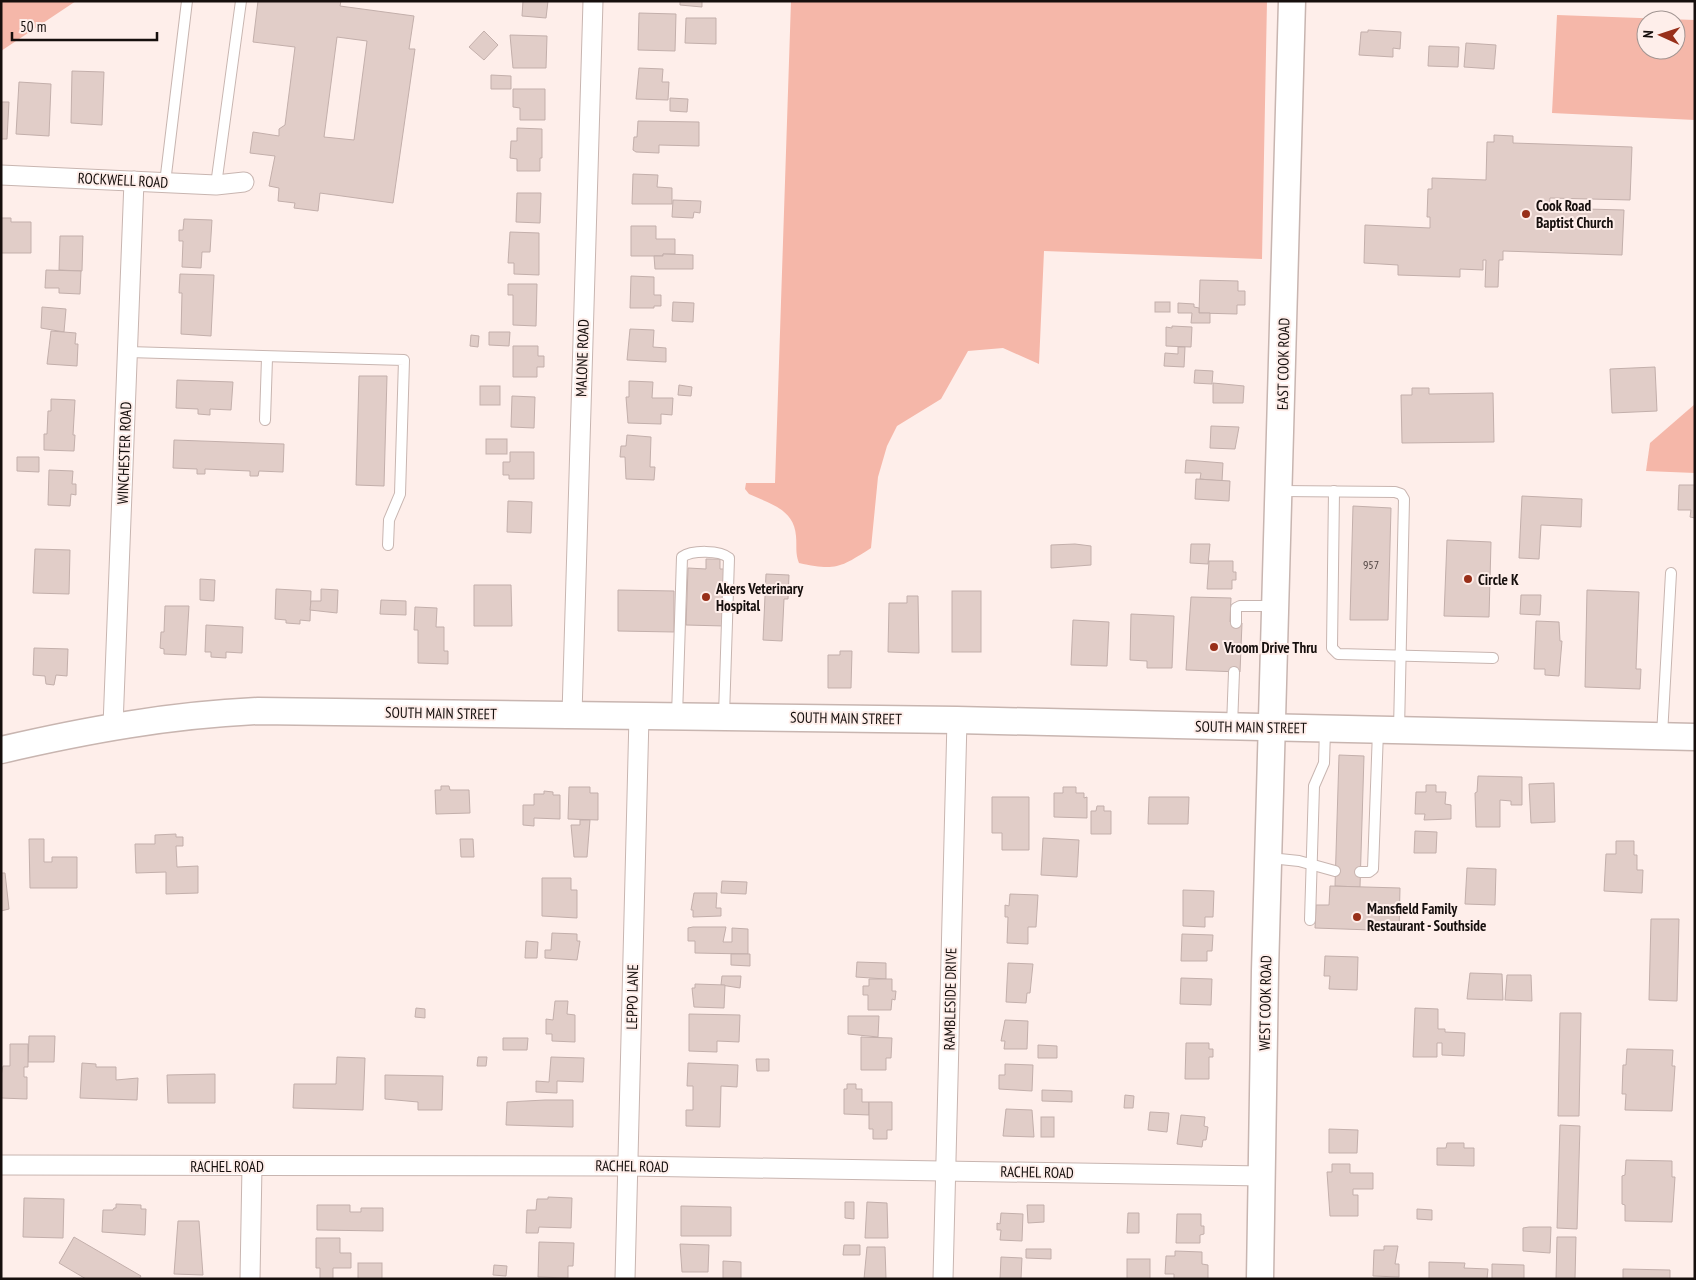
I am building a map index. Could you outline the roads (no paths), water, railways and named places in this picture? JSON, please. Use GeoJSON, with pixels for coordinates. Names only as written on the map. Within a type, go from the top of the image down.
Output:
{"type":"FeatureCollection","features":[{"type":"Feature","properties":{"kind":"street","name":"MALONE ROAD"},"geometry":{"type":"LineString","coordinates":[[572,714],[593,1]]}},
{"type":"Feature","properties":{"kind":"street","name":"EAST COOK ROAD"},"geometry":{"type":"LineString","coordinates":[[1272,728],[1292,1]]}},
{"type":"Feature","properties":{"kind":"street","name":"ROCKWELL ROAD"},"geometry":{"type":"LineString","coordinates":[[1,175],[216,185],[244,182]]}},
{"type":"Feature","properties":{"kind":"street","name":"WINCHESTER ROAD"},"geometry":{"type":"LineString","coordinates":[[113,726],[134,181]]}},
{"type":"Feature","properties":{"kind":"street","name":"SOUTH MAIN STREET"},"geometry":{"type":"LineString","coordinates":[[1,750],[113,726],[192,715],[258,711],[957,720],[1695,737]]}},
{"type":"Feature","properties":{"kind":"street","name":"LEPPO LANE"},"geometry":{"type":"LineString","coordinates":[[625,1279],[639,716]]}},
{"type":"Feature","properties":{"kind":"street","name":"RAMBLESIDE DRIVE"},"geometry":{"type":"LineString","coordinates":[[943,1279],[957,720]]}},
{"type":"Feature","properties":{"kind":"street","name":"WEST COOK ROAD"},"geometry":{"type":"LineString","coordinates":[[1260,1279],[1265,971],[1270,858],[1272,728]]}},
{"type":"Feature","properties":{"kind":"street","name":"RACHEL ROAD"},"geometry":{"type":"LineString","coordinates":[[1,1165],[628,1166],[1263,1176]]}},
{"type":"Feature","properties":{"kind":"street"},"geometry":{"type":"LineString","coordinates":[[250,1279],[252,1166]]}},
{"type":"Feature","properties":{"kind":"lane"},"geometry":{"type":"LineString","coordinates":[[165,183],[187,1]]}},
{"type":"Feature","properties":{"kind":"lane"},"geometry":{"type":"LineString","coordinates":[[216,185],[241,1]]}},
{"type":"Feature","properties":{"kind":"lane"},"geometry":{"type":"LineString","coordinates":[[128,352],[267,358],[404,360],[400,494],[389,520],[388,544]]}},
{"type":"Feature","properties":{"kind":"lane"},"geometry":{"type":"LineString","coordinates":[[265,420],[267,358]]}},
{"type":"Feature","properties":{"kind":"lane"},"geometry":{"type":"LineString","coordinates":[[1280,490],[1395,492],[1401,494],[1404,499],[1401,656],[1388,730],[1373,869],[1369,872],[1360,872]]}},
{"type":"Feature","properties":{"kind":"lane"},"geometry":{"type":"LineString","coordinates":[[1334,491],[1332,648],[1338,654],[1493,658]]}},
{"type":"Feature","properties":{"kind":"lane"},"geometry":{"type":"LineString","coordinates":[[677,716],[682,557],[688,552],[724,554],[729,558],[724,716]]}},
{"type":"Feature","properties":{"kind":"lane"},"geometry":{"type":"LineString","coordinates":[[1662,736],[1671,572]]}},
{"type":"Feature","properties":{"kind":"lane"},"geometry":{"type":"LineString","coordinates":[[1236,623],[1236,608],[1240,606],[1276,606]]}},
{"type":"Feature","properties":{"kind":"lane"},"geometry":{"type":"LineString","coordinates":[[1232,727],[1234,672]]}},
{"type":"Feature","properties":{"kind":"lane"},"geometry":{"type":"LineString","coordinates":[[1310,920],[1314,786],[1324,763],[1326,729]]}},
{"type":"Feature","properties":{"kind":"lane"},"geometry":{"type":"LineString","coordinates":[[1270,858],[1299,861],[1335,871]]}},
{"type":"Feature","properties":{"kind":"place","name":"Cook Road Baptist Church"},"geometry":{"type":"Point","coordinates":[1526,214]}},
{"type":"Feature","properties":{"kind":"place","name":"Circle K"},"geometry":{"type":"Point","coordinates":[1468,579]}},
{"type":"Feature","properties":{"kind":"place","name":"Akers Veterinary Hospital"},"geometry":{"type":"Point","coordinates":[706,597]}},
{"type":"Feature","properties":{"kind":"place","name":"Vroom Drive Thru"},"geometry":{"type":"Point","coordinates":[1214,647]}},
{"type":"Feature","properties":{"kind":"place","name":"Mansfield Family Restaurant - Southside"},"geometry":{"type":"Point","coordinates":[1357,917]}}]}
